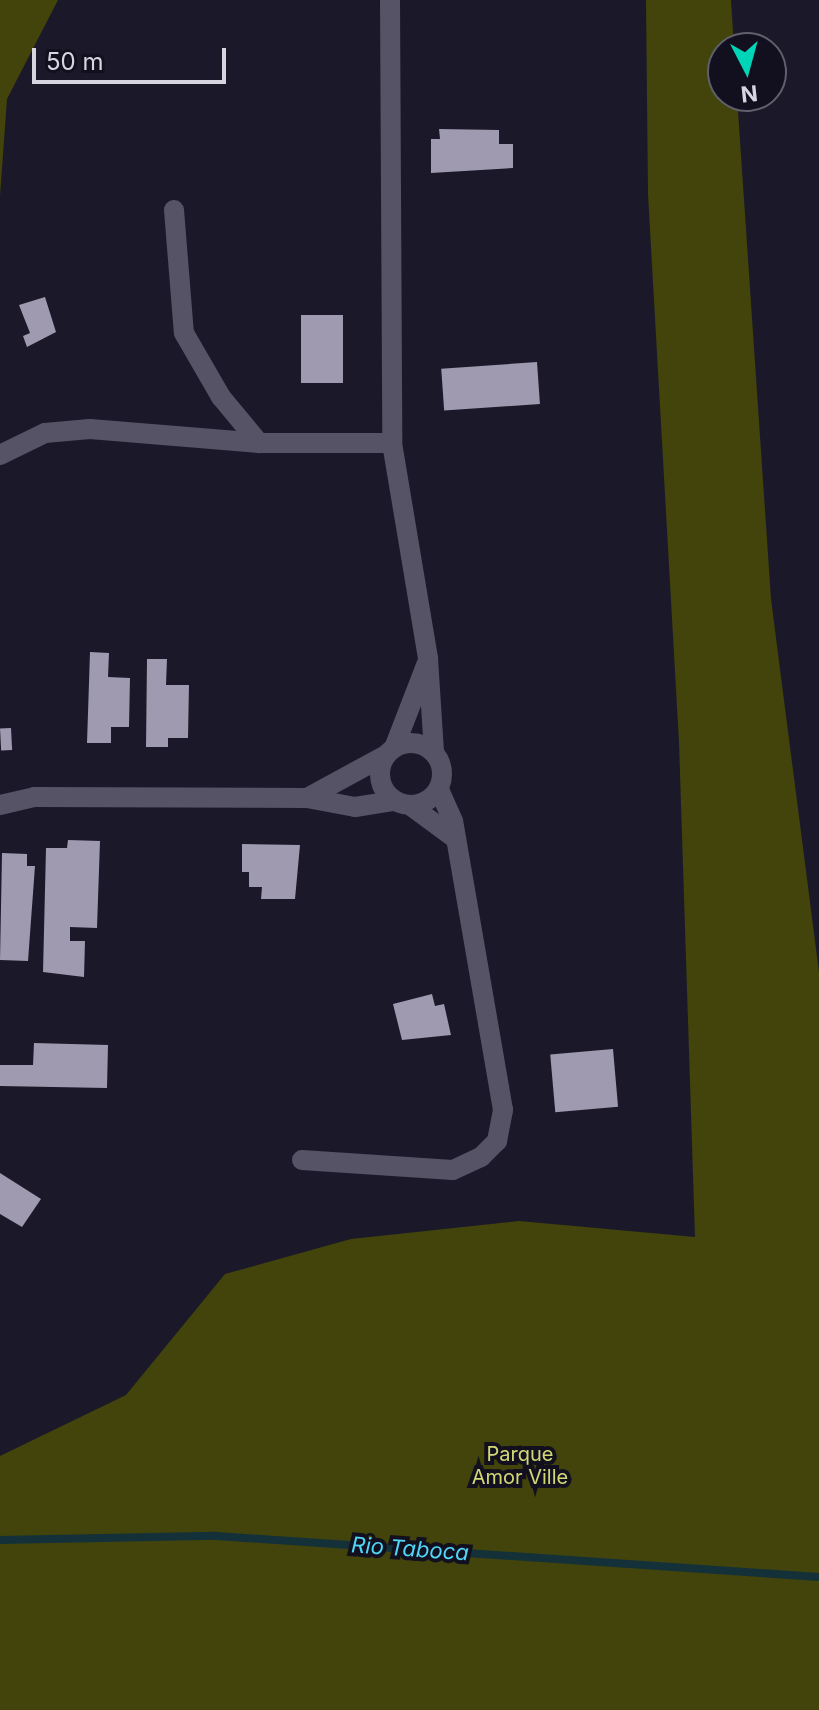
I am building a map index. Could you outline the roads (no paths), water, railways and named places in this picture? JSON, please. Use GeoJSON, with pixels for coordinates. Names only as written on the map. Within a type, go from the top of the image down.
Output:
{"type":"FeatureCollection","features":[{"type":"Feature","properties":{"kind":"street"},"geometry":{"type":"LineString","coordinates":[[302,1160],[453,1170],[481,1157],[497,1141],[503,1110],[456,839],[439,789],[441,770],[434,753],[428,659],[392,443],[390,0]]}},
{"type":"Feature","properties":{"kind":"street"},"geometry":{"type":"LineString","coordinates":[[174,210],[184,333],[214,386],[259,443]]}},
{"type":"Feature","properties":{"kind":"street"},"geometry":{"type":"LineString","coordinates":[[0,455],[45,433],[90,429],[259,443],[392,443]]}},
{"type":"Feature","properties":{"kind":"street"},"geometry":{"type":"LineString","coordinates":[[428,659],[380,780],[402,803],[456,839]]}},
{"type":"Feature","properties":{"kind":"street"},"geometry":{"type":"LineString","coordinates":[[307,798],[390,752],[422,745],[434,753]]}},
{"type":"Feature","properties":{"kind":"street"},"geometry":{"type":"LineString","coordinates":[[0,805],[34,797],[307,798],[355,807],[427,801],[439,789]]}},
{"type":"Feature","properties":{"kind":"waterway","name":"Rio Taboca"},"geometry":{"type":"LineString","coordinates":[[0,1540],[216,1536],[819,1577]]}},
{"type":"Feature","properties":{"kind":"park label","name":"Parque Amor Ville"},"geometry":{"type":"Point","coordinates":[520,1466]}}]}
